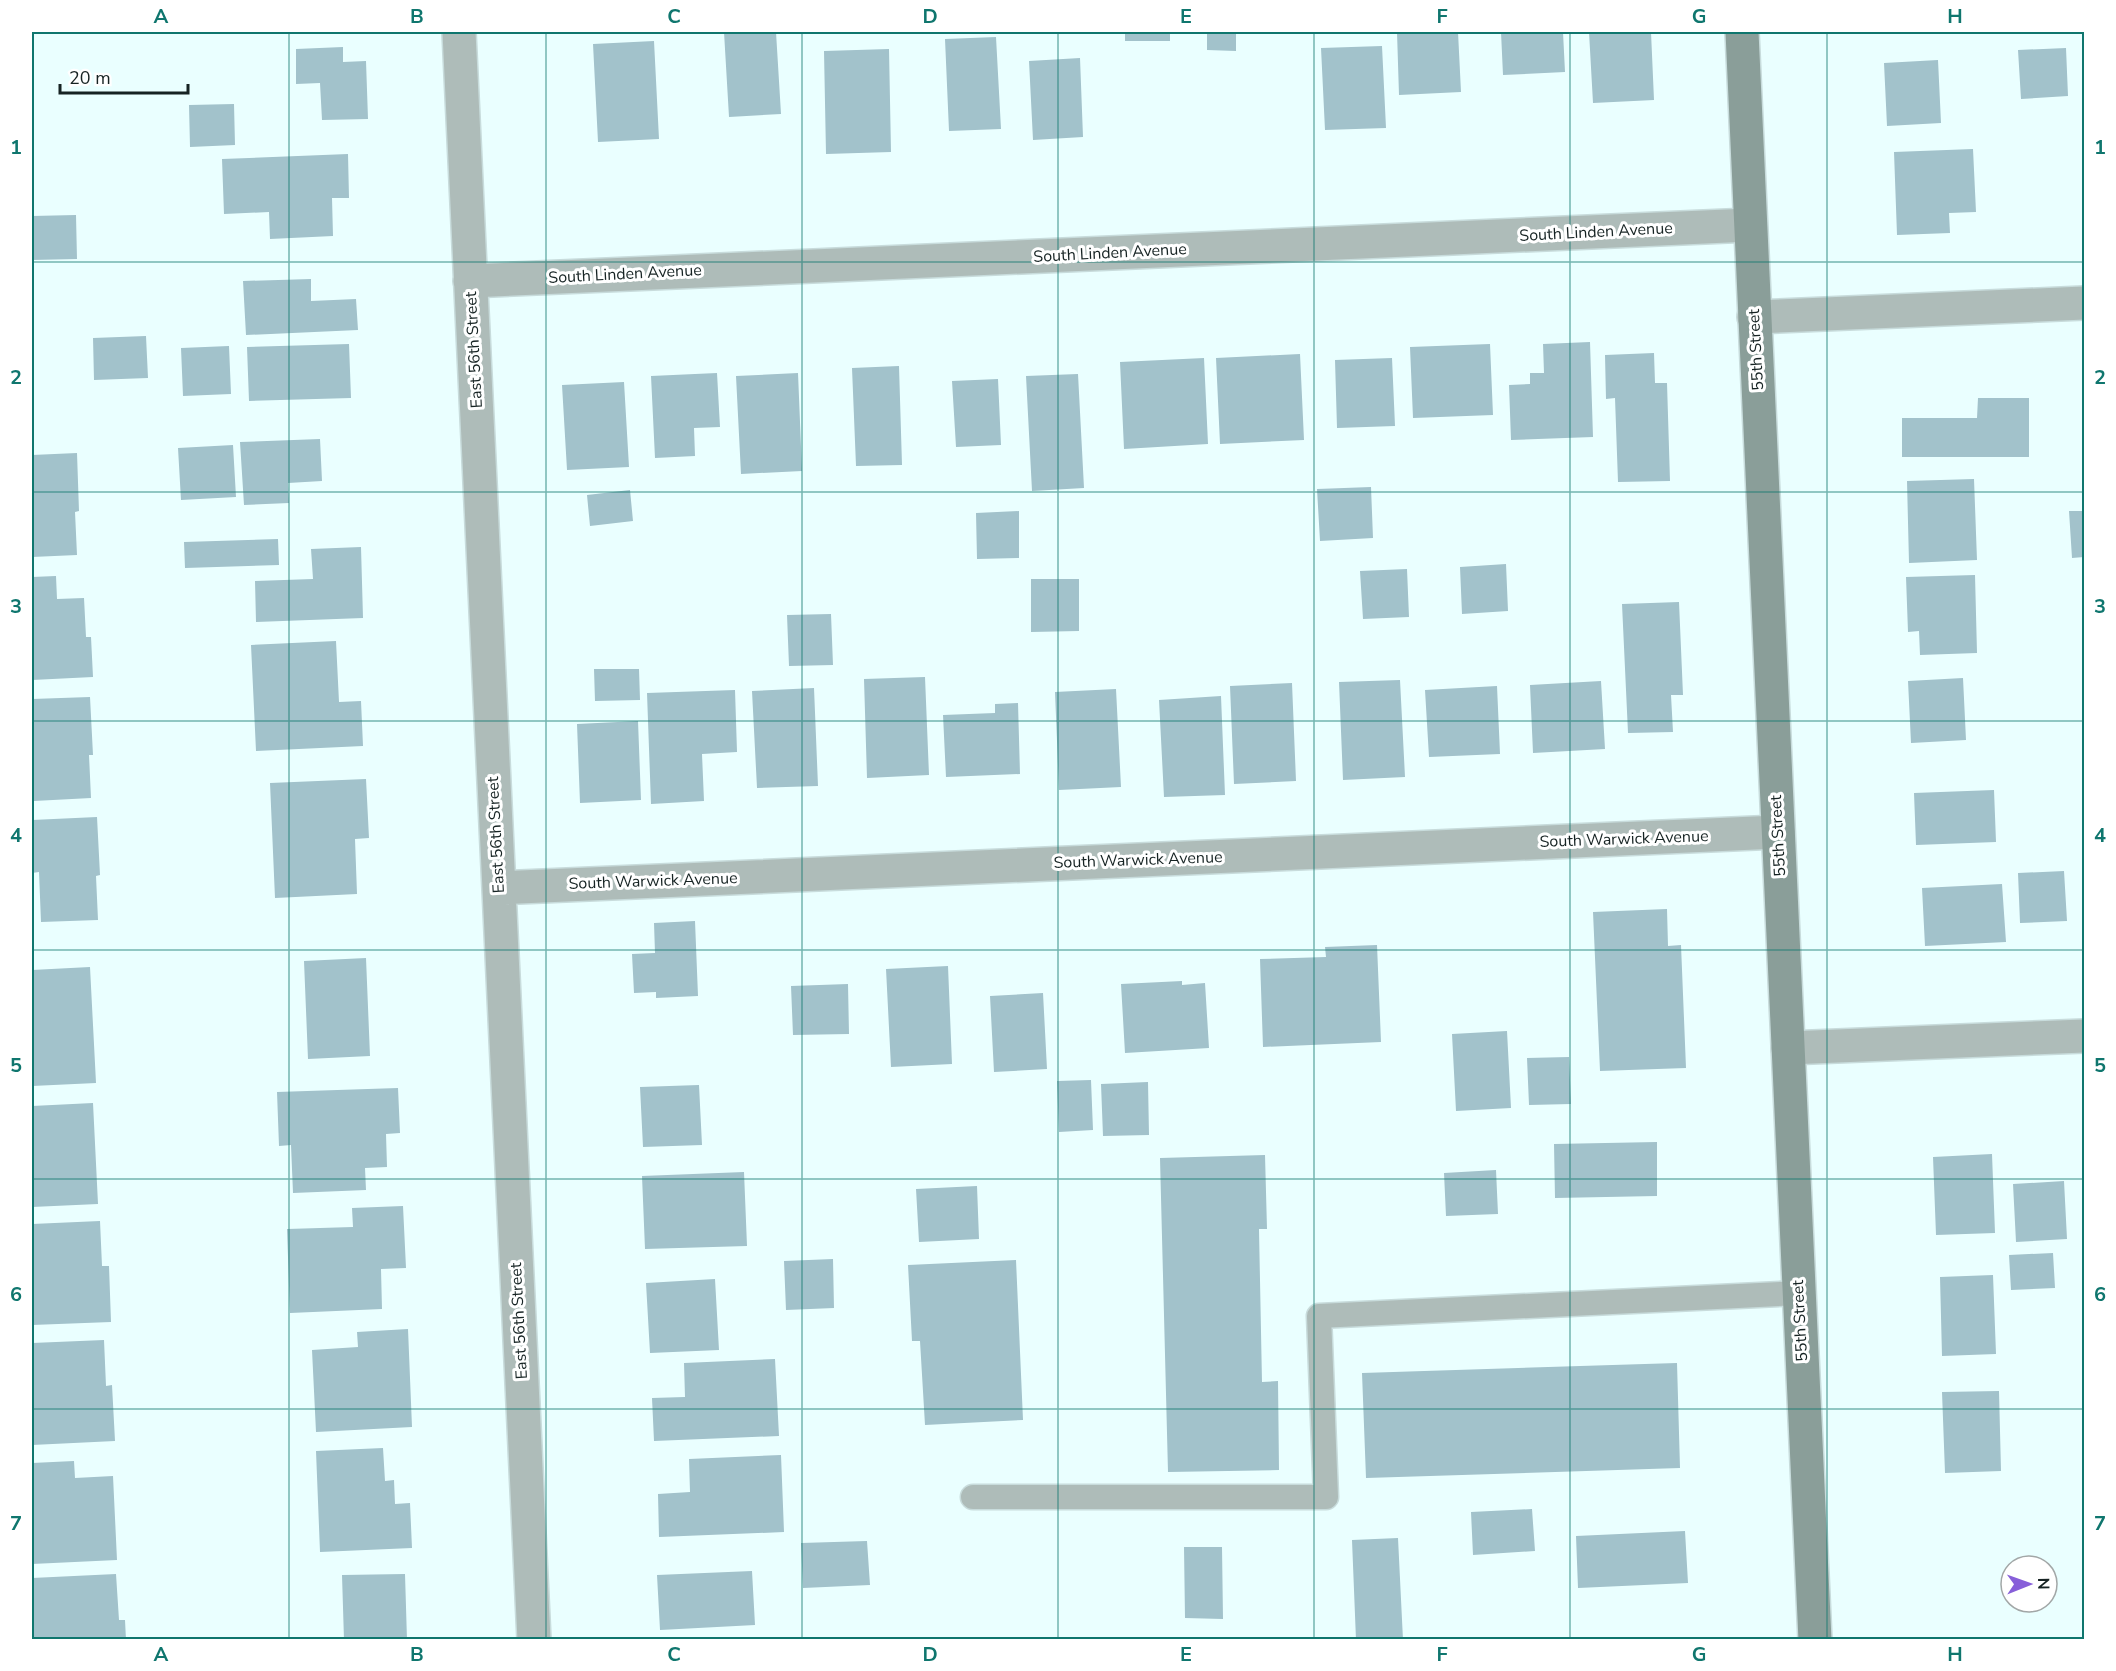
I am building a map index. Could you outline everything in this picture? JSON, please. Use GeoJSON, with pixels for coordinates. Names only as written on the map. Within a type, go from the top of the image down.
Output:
{"type":"FeatureCollection","features":[{"type":"Feature","properties":{"kind":"main road","name":"55th Street"},"geometry":{"type":"LineString","coordinates":[[1742,32],[1815,1640]]}},
{"type":"Feature","properties":{"kind":"street","name":"East 56th Street"},"geometry":{"type":"LineString","coordinates":[[459,32],[534,1640]]}},
{"type":"Feature","properties":{"kind":"street","name":"South Linden Avenue"},"geometry":{"type":"LineString","coordinates":[[470,281],[1750,225]]}},
{"type":"Feature","properties":{"kind":"street"},"geometry":{"type":"LineString","coordinates":[[1754,317],[2085,303]]}},
{"type":"Feature","properties":{"kind":"street","name":"South Warwick Avenue"},"geometry":{"type":"LineString","coordinates":[[498,888],[1778,832]]}},
{"type":"Feature","properties":{"kind":"street"},"geometry":{"type":"LineString","coordinates":[[1788,1048],[2085,1036]]}},
{"type":"Feature","properties":{"kind":"lane"},"geometry":{"type":"LineString","coordinates":[[973,1497],[1326,1497],[1319,1316],[1799,1293]]}},
{"type":"Feature","properties":{"kind":"building"},"geometry":{"type":"Polygon","coordinates":[[[724,32],[776,32],[781,114],[729,117],[724,32]]]}},
{"type":"Feature","properties":{"kind":"building"},"geometry":{"type":"Polygon","coordinates":[[[1125,32],[1170,32],[1170,41],[1125,41],[1125,32]]]}},
{"type":"Feature","properties":{"kind":"building"},"geometry":{"type":"Polygon","coordinates":[[[1207,32],[1236,32],[1236,51],[1207,50],[1207,32]]]}},
{"type":"Feature","properties":{"kind":"building"},"geometry":{"type":"Polygon","coordinates":[[[1397,32],[1458,32],[1461,92],[1399,95],[1397,32]]]}},
{"type":"Feature","properties":{"kind":"building"},"geometry":{"type":"Polygon","coordinates":[[[1501,32],[1563,32],[1565,72],[1503,75],[1501,32]]]}},
{"type":"Feature","properties":{"kind":"building"},"geometry":{"type":"Polygon","coordinates":[[[1589,32],[1651,32],[1654,100],[1593,103],[1589,32]]]}},
{"type":"Feature","properties":{"kind":"building"},"geometry":{"type":"Polygon","coordinates":[[[996,37],[1001,129],[949,131],[945,39],[996,37]]]}},
{"type":"Feature","properties":{"kind":"building"},"geometry":{"type":"Polygon","coordinates":[[[654,41],[659,139],[598,142],[593,44],[654,41]]]}},
{"type":"Feature","properties":{"kind":"building"},"geometry":{"type":"Polygon","coordinates":[[[1382,46],[1386,128],[1325,130],[1321,48],[1382,46]]]}},
{"type":"Feature","properties":{"kind":"building"},"geometry":{"type":"Polygon","coordinates":[[[343,47],[343,62],[366,61],[368,119],[322,120],[320,83],[296,84],[296,49],[343,47]]]}},
{"type":"Feature","properties":{"kind":"building"},"geometry":{"type":"Polygon","coordinates":[[[2066,48],[2068,96],[2021,99],[2018,50],[2066,48]]]}},
{"type":"Feature","properties":{"kind":"building"},"geometry":{"type":"Polygon","coordinates":[[[889,49],[891,152],[826,154],[824,51],[889,49]]]}},
{"type":"Feature","properties":{"kind":"building"},"geometry":{"type":"Polygon","coordinates":[[[1080,58],[1083,137],[1033,140],[1029,61],[1080,58]]]}},
{"type":"Feature","properties":{"kind":"building"},"geometry":{"type":"Polygon","coordinates":[[[1938,60],[1941,123],[1887,126],[1884,63],[1938,60]]]}},
{"type":"Feature","properties":{"kind":"building"},"geometry":{"type":"Polygon","coordinates":[[[234,104],[235,145],[190,147],[189,105],[234,104]]]}},
{"type":"Feature","properties":{"kind":"building"},"geometry":{"type":"Polygon","coordinates":[[[1973,149],[1976,212],[1949,213],[1950,233],[1897,235],[1894,152],[1973,149]]]}},
{"type":"Feature","properties":{"kind":"building"},"geometry":{"type":"Polygon","coordinates":[[[348,154],[349,198],[332,198],[333,236],[270,239],[269,212],[224,214],[222,159],[348,154]]]}},
{"type":"Feature","properties":{"kind":"building"},"geometry":{"type":"Polygon","coordinates":[[[76,215],[77,259],[32,260],[32,216],[76,215]]]}},
{"type":"Feature","properties":{"kind":"building"},"geometry":{"type":"Polygon","coordinates":[[[311,279],[311,301],[356,299],[358,330],[246,335],[243,281],[311,279]]]}},
{"type":"Feature","properties":{"kind":"building"},"geometry":{"type":"Polygon","coordinates":[[[146,336],[148,378],[94,380],[93,338],[146,336]]]}},
{"type":"Feature","properties":{"kind":"building"},"geometry":{"type":"Polygon","coordinates":[[[1590,342],[1593,437],[1511,440],[1509,385],[1530,384],[1530,373],[1544,373],[1543,344],[1590,342]]]}},
{"type":"Feature","properties":{"kind":"building"},"geometry":{"type":"Polygon","coordinates":[[[349,344],[351,398],[249,401],[247,347],[349,344]]]}},
{"type":"Feature","properties":{"kind":"building"},"geometry":{"type":"Polygon","coordinates":[[[1490,344],[1493,415],[1413,418],[1410,347],[1490,344]]]}},
{"type":"Feature","properties":{"kind":"building"},"geometry":{"type":"Polygon","coordinates":[[[229,346],[231,394],[183,396],[181,348],[229,346]]]}},
{"type":"Feature","properties":{"kind":"building"},"geometry":{"type":"Polygon","coordinates":[[[1654,353],[1655,383],[1667,383],[1670,481],[1618,482],[1615,398],[1606,399],[1605,355],[1654,353]]]}},
{"type":"Feature","properties":{"kind":"building"},"geometry":{"type":"Polygon","coordinates":[[[1300,354],[1304,440],[1220,444],[1216,358],[1300,354]]]}},
{"type":"Feature","properties":{"kind":"building"},"geometry":{"type":"Polygon","coordinates":[[[1204,358],[1208,444],[1124,449],[1120,362],[1204,358]]]}},
{"type":"Feature","properties":{"kind":"building"},"geometry":{"type":"Polygon","coordinates":[[[1392,358],[1395,426],[1337,428],[1335,360],[1392,358]]]}},
{"type":"Feature","properties":{"kind":"building"},"geometry":{"type":"Polygon","coordinates":[[[899,366],[902,465],[856,466],[852,368],[899,366]]]}},
{"type":"Feature","properties":{"kind":"building"},"geometry":{"type":"Polygon","coordinates":[[[717,373],[720,427],[694,428],[695,456],[655,458],[651,376],[717,373]]]}},
{"type":"Feature","properties":{"kind":"building"},"geometry":{"type":"Polygon","coordinates":[[[798,373],[802,471],[741,474],[736,376],[798,373]]]}},
{"type":"Feature","properties":{"kind":"building"},"geometry":{"type":"Polygon","coordinates":[[[1078,374],[1084,488],[1032,491],[1026,376],[1078,374]]]}},
{"type":"Feature","properties":{"kind":"building"},"geometry":{"type":"Polygon","coordinates":[[[998,379],[1001,445],[956,447],[952,381],[998,379]]]}},
{"type":"Feature","properties":{"kind":"building"},"geometry":{"type":"Polygon","coordinates":[[[624,382],[629,467],[567,470],[562,385],[624,382]]]}},
{"type":"Feature","properties":{"kind":"building"},"geometry":{"type":"Polygon","coordinates":[[[1978,398],[2029,398],[2029,457],[1902,457],[1902,418],[1977,418],[1978,398]]]}},
{"type":"Feature","properties":{"kind":"building"},"geometry":{"type":"Polygon","coordinates":[[[320,439],[322,481],[288,483],[289,503],[244,505],[240,442],[320,439]]]}},
{"type":"Feature","properties":{"kind":"building"},"geometry":{"type":"Polygon","coordinates":[[[233,445],[236,497],[181,500],[178,448],[233,445]]]}},
{"type":"Feature","properties":{"kind":"building"},"geometry":{"type":"Polygon","coordinates":[[[77,453],[79,511],[75,512],[77,555],[32,557],[32,455],[77,453]]]}},
{"type":"Feature","properties":{"kind":"building"},"geometry":{"type":"Polygon","coordinates":[[[1974,479],[1977,560],[1909,563],[1907,481],[1974,479]]]}},
{"type":"Feature","properties":{"kind":"building"},"geometry":{"type":"Polygon","coordinates":[[[1371,487],[1373,538],[1320,541],[1317,489],[1371,487]]]}},
{"type":"Feature","properties":{"kind":"building"},"geometry":{"type":"Polygon","coordinates":[[[630,490],[633,521],[590,526],[587,495],[630,490]]]}},
{"type":"Feature","properties":{"kind":"building"},"geometry":{"type":"Polygon","coordinates":[[[1019,511],[1019,558],[977,559],[976,513],[1019,511]]]}},
{"type":"Feature","properties":{"kind":"building"},"geometry":{"type":"Polygon","coordinates":[[[2069,511],[2084,511],[2084,557],[2072,558],[2069,511]]]}},
{"type":"Feature","properties":{"kind":"building"},"geometry":{"type":"Polygon","coordinates":[[[278,539],[279,565],[185,568],[184,542],[278,539]]]}},
{"type":"Feature","properties":{"kind":"building"},"geometry":{"type":"Polygon","coordinates":[[[361,547],[363,618],[256,622],[255,581],[313,579],[311,549],[361,547]]]}},
{"type":"Feature","properties":{"kind":"building"},"geometry":{"type":"Polygon","coordinates":[[[1506,564],[1508,611],[1462,614],[1460,567],[1506,564]]]}},
{"type":"Feature","properties":{"kind":"building"},"geometry":{"type":"Polygon","coordinates":[[[1407,569],[1409,617],[1363,619],[1360,571],[1407,569]]]}},
{"type":"Feature","properties":{"kind":"building"},"geometry":{"type":"Polygon","coordinates":[[[1975,575],[1977,653],[1920,655],[1919,631],[1908,632],[1906,577],[1975,575]]]}},
{"type":"Feature","properties":{"kind":"building"},"geometry":{"type":"Polygon","coordinates":[[[56,576],[57,599],[84,598],[86,637],[91,637],[93,677],[32,680],[32,577],[56,576]]]}},
{"type":"Feature","properties":{"kind":"building"},"geometry":{"type":"Polygon","coordinates":[[[1031,579],[1079,579],[1079,631],[1031,632],[1031,579]]]}},
{"type":"Feature","properties":{"kind":"building"},"geometry":{"type":"Polygon","coordinates":[[[1679,602],[1683,695],[1671,695],[1673,732],[1628,733],[1622,604],[1679,602]]]}},
{"type":"Feature","properties":{"kind":"building"},"geometry":{"type":"Polygon","coordinates":[[[831,614],[833,665],[789,666],[787,615],[831,614]]]}},
{"type":"Feature","properties":{"kind":"building"},"geometry":{"type":"Polygon","coordinates":[[[336,641],[339,702],[361,701],[363,746],[256,751],[251,645],[336,641]]]}},
{"type":"Feature","properties":{"kind":"building"},"geometry":{"type":"Polygon","coordinates":[[[594,669],[639,669],[640,700],[595,701],[594,669]]]}},
{"type":"Feature","properties":{"kind":"building"},"geometry":{"type":"Polygon","coordinates":[[[925,677],[929,775],[867,778],[864,679],[925,677]]]}},
{"type":"Feature","properties":{"kind":"building"},"geometry":{"type":"Polygon","coordinates":[[[1963,678],[1966,740],[1911,743],[1908,681],[1963,678]]]}},
{"type":"Feature","properties":{"kind":"building"},"geometry":{"type":"Polygon","coordinates":[[[1400,680],[1405,777],[1343,780],[1339,682],[1400,680]]]}},
{"type":"Feature","properties":{"kind":"building"},"geometry":{"type":"Polygon","coordinates":[[[1601,681],[1605,749],[1533,753],[1530,685],[1601,681]]]}},
{"type":"Feature","properties":{"kind":"building"},"geometry":{"type":"Polygon","coordinates":[[[1292,683],[1296,781],[1234,784],[1230,686],[1292,683]]]}},
{"type":"Feature","properties":{"kind":"building"},"geometry":{"type":"Polygon","coordinates":[[[1497,686],[1500,754],[1429,757],[1425,690],[1497,686]]]}},
{"type":"Feature","properties":{"kind":"building"},"geometry":{"type":"Polygon","coordinates":[[[814,688],[818,786],[757,788],[752,691],[814,688]]]}},
{"type":"Feature","properties":{"kind":"building"},"geometry":{"type":"Polygon","coordinates":[[[1116,689],[1121,787],[1059,790],[1055,692],[1116,689]]]}},
{"type":"Feature","properties":{"kind":"building"},"geometry":{"type":"Polygon","coordinates":[[[735,690],[737,752],[702,754],[704,801],[651,804],[647,693],[735,690]]]}},
{"type":"Feature","properties":{"kind":"building"},"geometry":{"type":"Polygon","coordinates":[[[1221,696],[1225,795],[1164,797],[1159,700],[1221,696]]]}},
{"type":"Feature","properties":{"kind":"building"},"geometry":{"type":"Polygon","coordinates":[[[90,697],[93,755],[89,755],[91,798],[34,801],[32,699],[90,697]]]}},
{"type":"Feature","properties":{"kind":"building"},"geometry":{"type":"Polygon","coordinates":[[[1018,703],[1020,774],[946,777],[943,715],[995,713],[995,704],[1018,703]]]}},
{"type":"Feature","properties":{"kind":"building"},"geometry":{"type":"Polygon","coordinates":[[[638,721],[641,800],[580,803],[577,724],[638,721]]]}},
{"type":"Feature","properties":{"kind":"building"},"geometry":{"type":"Polygon","coordinates":[[[366,779],[369,838],[355,839],[357,894],[275,898],[270,783],[366,779]]]}},
{"type":"Feature","properties":{"kind":"building"},"geometry":{"type":"Polygon","coordinates":[[[1994,790],[1996,842],[1916,845],[1914,793],[1994,790]]]}},
{"type":"Feature","properties":{"kind":"building"},"geometry":{"type":"Polygon","coordinates":[[[97,817],[100,875],[96,876],[98,920],[41,922],[39,872],[32,873],[32,820],[97,817]]]}},
{"type":"Feature","properties":{"kind":"building"},"geometry":{"type":"Polygon","coordinates":[[[2064,871],[2067,921],[2020,923],[2018,873],[2064,871]]]}},
{"type":"Feature","properties":{"kind":"building"},"geometry":{"type":"Polygon","coordinates":[[[2002,884],[2006,942],[1925,946],[1922,888],[2002,884]]]}},
{"type":"Feature","properties":{"kind":"building"},"geometry":{"type":"Polygon","coordinates":[[[1667,909],[1668,946],[1681,945],[1686,1068],[1600,1071],[1593,912],[1667,909]]]}},
{"type":"Feature","properties":{"kind":"building"},"geometry":{"type":"Polygon","coordinates":[[[695,921],[698,996],[656,998],[656,992],[634,993],[632,954],[655,953],[654,923],[695,921]]]}},
{"type":"Feature","properties":{"kind":"building"},"geometry":{"type":"Polygon","coordinates":[[[1377,945],[1381,1042],[1263,1047],[1260,959],[1326,957],[1325,947],[1377,945]]]}},
{"type":"Feature","properties":{"kind":"building"},"geometry":{"type":"Polygon","coordinates":[[[366,958],[370,1056],[308,1059],[304,961],[366,958]]]}},
{"type":"Feature","properties":{"kind":"building"},"geometry":{"type":"Polygon","coordinates":[[[948,966],[952,1064],[891,1067],[886,969],[948,966]]]}},
{"type":"Feature","properties":{"kind":"building"},"geometry":{"type":"Polygon","coordinates":[[[90,967],[96,1083],[32,1086],[32,970],[90,967]]]}},
{"type":"Feature","properties":{"kind":"building"},"geometry":{"type":"Polygon","coordinates":[[[1182,981],[1182,985],[1205,983],[1209,1048],[1125,1053],[1121,984],[1182,981]]]}},
{"type":"Feature","properties":{"kind":"building"},"geometry":{"type":"Polygon","coordinates":[[[848,984],[849,1034],[793,1035],[791,986],[848,984]]]}},
{"type":"Feature","properties":{"kind":"building"},"geometry":{"type":"Polygon","coordinates":[[[1043,993],[1047,1069],[994,1072],[990,996],[1043,993]]]}},
{"type":"Feature","properties":{"kind":"building"},"geometry":{"type":"Polygon","coordinates":[[[1507,1031],[1511,1108],[1456,1111],[1452,1034],[1507,1031]]]}},
{"type":"Feature","properties":{"kind":"building"},"geometry":{"type":"Polygon","coordinates":[[[1569,1057],[1571,1104],[1529,1105],[1527,1058],[1569,1057]]]}},
{"type":"Feature","properties":{"kind":"building"},"geometry":{"type":"Polygon","coordinates":[[[1091,1080],[1093,1130],[1059,1132],[1057,1081],[1091,1080]]]}},
{"type":"Feature","properties":{"kind":"building"},"geometry":{"type":"Polygon","coordinates":[[[1148,1082],[1149,1135],[1103,1136],[1101,1084],[1148,1082]]]}},
{"type":"Feature","properties":{"kind":"building"},"geometry":{"type":"Polygon","coordinates":[[[699,1085],[702,1145],[643,1147],[640,1087],[699,1085]]]}},
{"type":"Feature","properties":{"kind":"building"},"geometry":{"type":"Polygon","coordinates":[[[398,1088],[400,1133],[386,1134],[387,1167],[365,1168],[366,1190],[293,1193],[291,1145],[279,1146],[277,1092],[398,1088]]]}},
{"type":"Feature","properties":{"kind":"building"},"geometry":{"type":"Polygon","coordinates":[[[93,1103],[98,1204],[32,1207],[32,1106],[93,1103]]]}},
{"type":"Feature","properties":{"kind":"building"},"geometry":{"type":"Polygon","coordinates":[[[1657,1142],[1657,1196],[1555,1198],[1554,1144],[1657,1142]]]}},
{"type":"Feature","properties":{"kind":"building"},"geometry":{"type":"Polygon","coordinates":[[[1992,1154],[1995,1233],[1936,1235],[1933,1157],[1992,1154]]]}},
{"type":"Feature","properties":{"kind":"building"},"geometry":{"type":"Polygon","coordinates":[[[1265,1155],[1267,1229],[1259,1229],[1262,1382],[1278,1381],[1279,1470],[1168,1472],[1160,1158],[1265,1155]]]}},
{"type":"Feature","properties":{"kind":"building"},"geometry":{"type":"Polygon","coordinates":[[[1496,1170],[1498,1214],[1446,1216],[1444,1173],[1496,1170]]]}},
{"type":"Feature","properties":{"kind":"building"},"geometry":{"type":"Polygon","coordinates":[[[744,1172],[747,1246],[645,1249],[642,1176],[744,1172]]]}},
{"type":"Feature","properties":{"kind":"building"},"geometry":{"type":"Polygon","coordinates":[[[2064,1181],[2067,1239],[2016,1242],[2013,1184],[2064,1181]]]}},
{"type":"Feature","properties":{"kind":"building"},"geometry":{"type":"Polygon","coordinates":[[[977,1186],[979,1239],[919,1242],[916,1189],[977,1186]]]}},
{"type":"Feature","properties":{"kind":"building"},"geometry":{"type":"Polygon","coordinates":[[[403,1206],[406,1268],[381,1269],[382,1309],[290,1313],[287,1229],[353,1227],[352,1208],[403,1206]]]}},
{"type":"Feature","properties":{"kind":"building"},"geometry":{"type":"Polygon","coordinates":[[[100,1221],[102,1266],[109,1266],[111,1322],[32,1325],[32,1224],[100,1221]]]}},
{"type":"Feature","properties":{"kind":"building"},"geometry":{"type":"Polygon","coordinates":[[[2053,1253],[2055,1288],[2011,1290],[2009,1255],[2053,1253]]]}},
{"type":"Feature","properties":{"kind":"building"},"geometry":{"type":"Polygon","coordinates":[[[833,1259],[834,1308],[786,1310],[784,1261],[833,1259]]]}},
{"type":"Feature","properties":{"kind":"building"},"geometry":{"type":"Polygon","coordinates":[[[1016,1260],[1023,1420],[925,1425],[920,1341],[912,1341],[908,1265],[1016,1260]]]}},
{"type":"Feature","properties":{"kind":"building"},"geometry":{"type":"Polygon","coordinates":[[[1993,1275],[1996,1354],[1942,1356],[1940,1277],[1993,1275]]]}},
{"type":"Feature","properties":{"kind":"building"},"geometry":{"type":"Polygon","coordinates":[[[715,1279],[719,1350],[650,1353],[646,1283],[715,1279]]]}},
{"type":"Feature","properties":{"kind":"building"},"geometry":{"type":"Polygon","coordinates":[[[408,1329],[412,1427],[316,1432],[312,1350],[358,1347],[357,1332],[408,1329]]]}},
{"type":"Feature","properties":{"kind":"building"},"geometry":{"type":"Polygon","coordinates":[[[104,1340],[106,1386],[112,1385],[115,1441],[32,1445],[32,1343],[104,1340]]]}},
{"type":"Feature","properties":{"kind":"building"},"geometry":{"type":"Polygon","coordinates":[[[775,1359],[779,1436],[654,1441],[652,1398],[685,1397],[684,1363],[775,1359]]]}},
{"type":"Feature","properties":{"kind":"building"},"geometry":{"type":"Polygon","coordinates":[[[1677,1363],[1680,1468],[1366,1478],[1362,1373],[1677,1363]]]}},
{"type":"Feature","properties":{"kind":"building"},"geometry":{"type":"Polygon","coordinates":[[[1999,1391],[2001,1471],[1945,1473],[1942,1392],[1999,1391]]]}},
{"type":"Feature","properties":{"kind":"building"},"geometry":{"type":"Polygon","coordinates":[[[383,1448],[385,1481],[394,1480],[395,1504],[410,1503],[412,1548],[320,1552],[316,1451],[383,1448]]]}},
{"type":"Feature","properties":{"kind":"building"},"geometry":{"type":"Polygon","coordinates":[[[781,1455],[784,1532],[659,1537],[658,1494],[690,1492],[689,1459],[781,1455]]]}},
{"type":"Feature","properties":{"kind":"building"},"geometry":{"type":"Polygon","coordinates":[[[74,1461],[75,1478],[113,1476],[117,1560],[32,1564],[32,1463],[74,1461]]]}},
{"type":"Feature","properties":{"kind":"building"},"geometry":{"type":"Polygon","coordinates":[[[1532,1509],[1535,1551],[1473,1555],[1471,1512],[1532,1509]]]}},
{"type":"Feature","properties":{"kind":"building"},"geometry":{"type":"Polygon","coordinates":[[[1685,1531],[1688,1583],[1578,1588],[1576,1536],[1685,1531]]]}},
{"type":"Feature","properties":{"kind":"building"},"geometry":{"type":"Polygon","coordinates":[[[1398,1538],[1403,1640],[1356,1640],[1352,1540],[1398,1538]]]}},
{"type":"Feature","properties":{"kind":"building"},"geometry":{"type":"Polygon","coordinates":[[[867,1541],[870,1585],[803,1588],[801,1543],[867,1541]]]}},
{"type":"Feature","properties":{"kind":"building"},"geometry":{"type":"Polygon","coordinates":[[[1184,1547],[1222,1547],[1223,1619],[1185,1618],[1184,1547]]]}},
{"type":"Feature","properties":{"kind":"building"},"geometry":{"type":"Polygon","coordinates":[[[752,1571],[755,1625],[660,1630],[657,1575],[752,1571]]]}},
{"type":"Feature","properties":{"kind":"building"},"geometry":{"type":"Polygon","coordinates":[[[116,1574],[119,1620],[125,1620],[126,1640],[32,1640],[32,1578],[116,1574]]]}},
{"type":"Feature","properties":{"kind":"building"},"geometry":{"type":"Polygon","coordinates":[[[405,1574],[407,1640],[344,1640],[342,1575],[405,1574]]]}}]}
